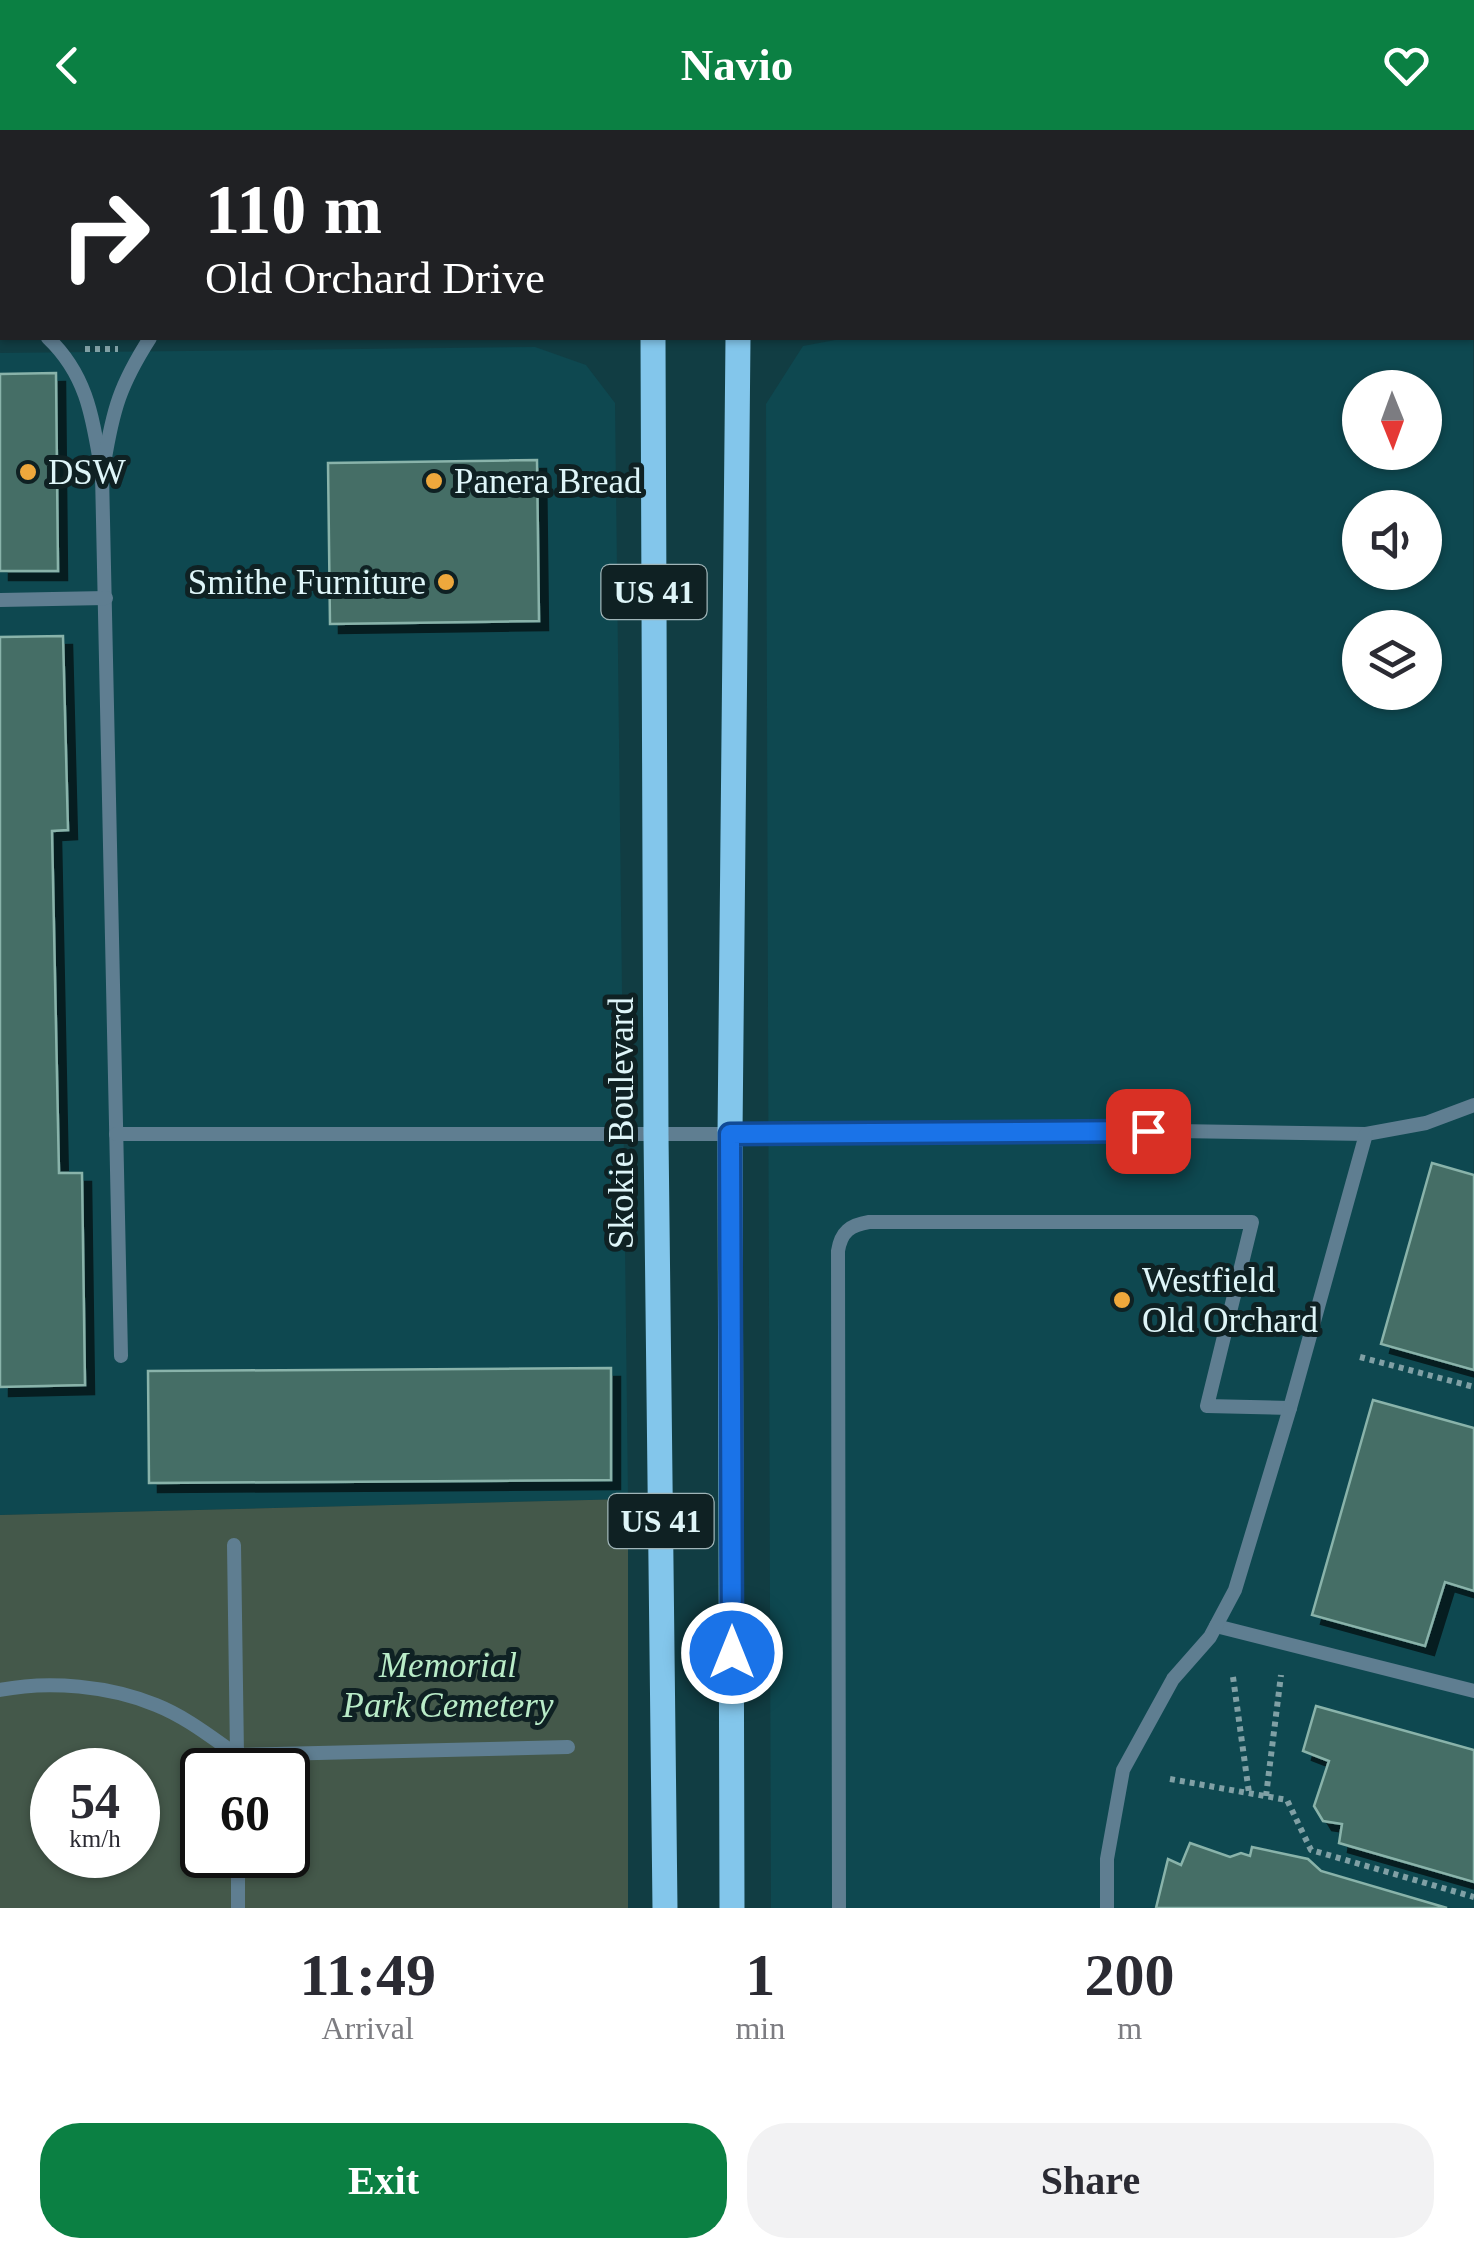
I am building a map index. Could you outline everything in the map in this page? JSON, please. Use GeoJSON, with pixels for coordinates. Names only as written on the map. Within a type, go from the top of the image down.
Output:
{"type":"FeatureCollection","features":[{"type":"Feature","properties":{"kind":"main road","name":"Skokie Boulevard"},"geometry":{"type":"LineString","coordinates":[[653,340],[656,1134],[665,1908]]}},
{"type":"Feature","properties":{"kind":"main road","name":"US 41"},"geometry":{"type":"LineString","coordinates":[[732,1908],[730,1134],[738,340]]}},
{"type":"Feature","properties":{"kind":"lane"},"geometry":{"type":"LineString","coordinates":[[50,340],[77,375],[90,402],[102,474],[120,1356]]}},
{"type":"Feature","properties":{"kind":"lane"},"geometry":{"type":"LineString","coordinates":[[102,474],[112,410],[149,340]]}},
{"type":"Feature","properties":{"kind":"lane"},"geometry":{"type":"LineString","coordinates":[[0,600],[106,598]]}},
{"type":"Feature","properties":{"kind":"lane"},"geometry":{"type":"LineString","coordinates":[[116,1134],[1112,1130],[1366,1134],[1426,1123],[1474,1105]]}},
{"type":"Feature","properties":{"kind":"lane"},"geometry":{"type":"LineString","coordinates":[[1107,1908],[1107,1859],[1123,1770],[1173,1679],[1216,1626],[1235,1590],[1366,1134]]}},
{"type":"Feature","properties":{"kind":"lane"},"geometry":{"type":"LineString","coordinates":[[840,1908],[838,1267],[840,1240],[846,1231],[854,1224],[868,1222],[1252,1222],[1208,1406],[1290,1408]]}},
{"type":"Feature","properties":{"kind":"lane"},"geometry":{"type":"LineString","coordinates":[[234,1545],[237,1748]]}},
{"type":"Feature","properties":{"kind":"lane"},"geometry":{"type":"LineString","coordinates":[[1216,1626],[1474,1691]]}},
{"type":"Feature","properties":{"kind":"lane"},"geometry":{"type":"LineString","coordinates":[[0,1690],[49,1686],[123,1695],[155,1704],[184,1719],[220,1748]]}},
{"type":"Feature","properties":{"kind":"lane"},"geometry":{"type":"LineString","coordinates":[[310,1759],[568,1747]]}},
{"type":"Feature","properties":{"kind":"lane"},"geometry":{"type":"LineString","coordinates":[[238,1878],[238,1908]]}},
{"type":"Feature","properties":{"kind":"path"},"geometry":{"type":"LineString","coordinates":[[74,349],[126,350]]}},
{"type":"Feature","properties":{"kind":"path"},"geometry":{"type":"LineString","coordinates":[[1360,1357],[1474,1387]]}},
{"type":"Feature","properties":{"kind":"path"},"geometry":{"type":"LineString","coordinates":[[1266,1796],[1280,1675]]}},
{"type":"Feature","properties":{"kind":"path"},"geometry":{"type":"LineString","coordinates":[[1233,1677],[1250,1793]]}},
{"type":"Feature","properties":{"kind":"path"},"geometry":{"type":"LineString","coordinates":[[1170,1779],[1287,1800],[1311,1850],[1474,1896]]}},
{"type":"Feature","properties":{"kind":"shaded area","name":"Westfield Old Orchard"},"geometry":{"type":"Polygon","coordinates":[[[835,340],[1473,340],[1474,1908],[771,1908],[766,404],[803,346],[835,340]]]}},
{"type":"Feature","properties":{"kind":"shaded area"},"geometry":{"type":"Polygon","coordinates":[[[535,347],[586,365],[615,403],[628,1499],[0,1515],[0,353],[535,347]]]}},
{"type":"Feature","properties":{"kind":"green space","name":"Memorial Park Cemetery"},"geometry":{"type":"Polygon","coordinates":[[[628,1499],[628,1908],[0,1908],[0,1515],[628,1499]]]}},
{"type":"Feature","properties":{"kind":"building","name":"DSW"},"geometry":{"type":"Polygon","coordinates":[[[56,373],[58,571],[0,571],[0,374],[56,373]]]}},
{"type":"Feature","properties":{"kind":"building"},"geometry":{"type":"Polygon","coordinates":[[[537,460],[539,621],[330,624],[328,463],[537,460]]]}},
{"type":"Feature","properties":{"kind":"building"},"geometry":{"type":"Polygon","coordinates":[[[63,636],[68,830],[52,831],[59,1173],[82,1173],[85,1385],[0,1387],[0,637],[63,636]]]}},
{"type":"Feature","properties":{"kind":"building"},"geometry":{"type":"Polygon","coordinates":[[[1432,1163],[1474,1175],[1474,1370],[1381,1344],[1432,1163]]]}},
{"type":"Feature","properties":{"kind":"building"},"geometry":{"type":"Polygon","coordinates":[[[611,1368],[611,1480],[149,1483],[148,1371],[611,1368]]]}},
{"type":"Feature","properties":{"kind":"building"},"geometry":{"type":"Polygon","coordinates":[[[1373,1400],[1474,1428],[1474,1591],[1445,1582],[1425,1646],[1312,1615],[1373,1400]]]}},
{"type":"Feature","properties":{"kind":"building"},"geometry":{"type":"Polygon","coordinates":[[[1316,1706],[1474,1750],[1474,1882],[1339,1843],[1342,1824],[1323,1821],[1314,1806],[1329,1761],[1303,1751],[1316,1706]]]}},
{"type":"Feature","properties":{"kind":"building"},"geometry":{"type":"Polygon","coordinates":[[[1190,1843],[1230,1857],[1241,1853],[1250,1856],[1252,1847],[1308,1859],[1321,1871],[1447,1908],[1156,1908],[1168,1859],[1181,1865],[1190,1843]]]}},
{"type":"Feature","properties":{"kind":"place","name":"DSW"},"geometry":{"type":"Point","coordinates":[28,472]}},
{"type":"Feature","properties":{"kind":"place","name":"Panera Bread"},"geometry":{"type":"Point","coordinates":[434,481]}},
{"type":"Feature","properties":{"kind":"place","name":"Smithe Furniture"},"geometry":{"type":"Point","coordinates":[446,582]}},
{"type":"Feature","properties":{"kind":"place","name":"Westfield Old Orchard"},"geometry":{"type":"Point","coordinates":[1122,1300]}},
{"type":"Feature","properties":{"kind":"route"},"geometry":{"type":"LineString","coordinates":[[732,1653],[730,1134],[1148,1131]]}}]}
